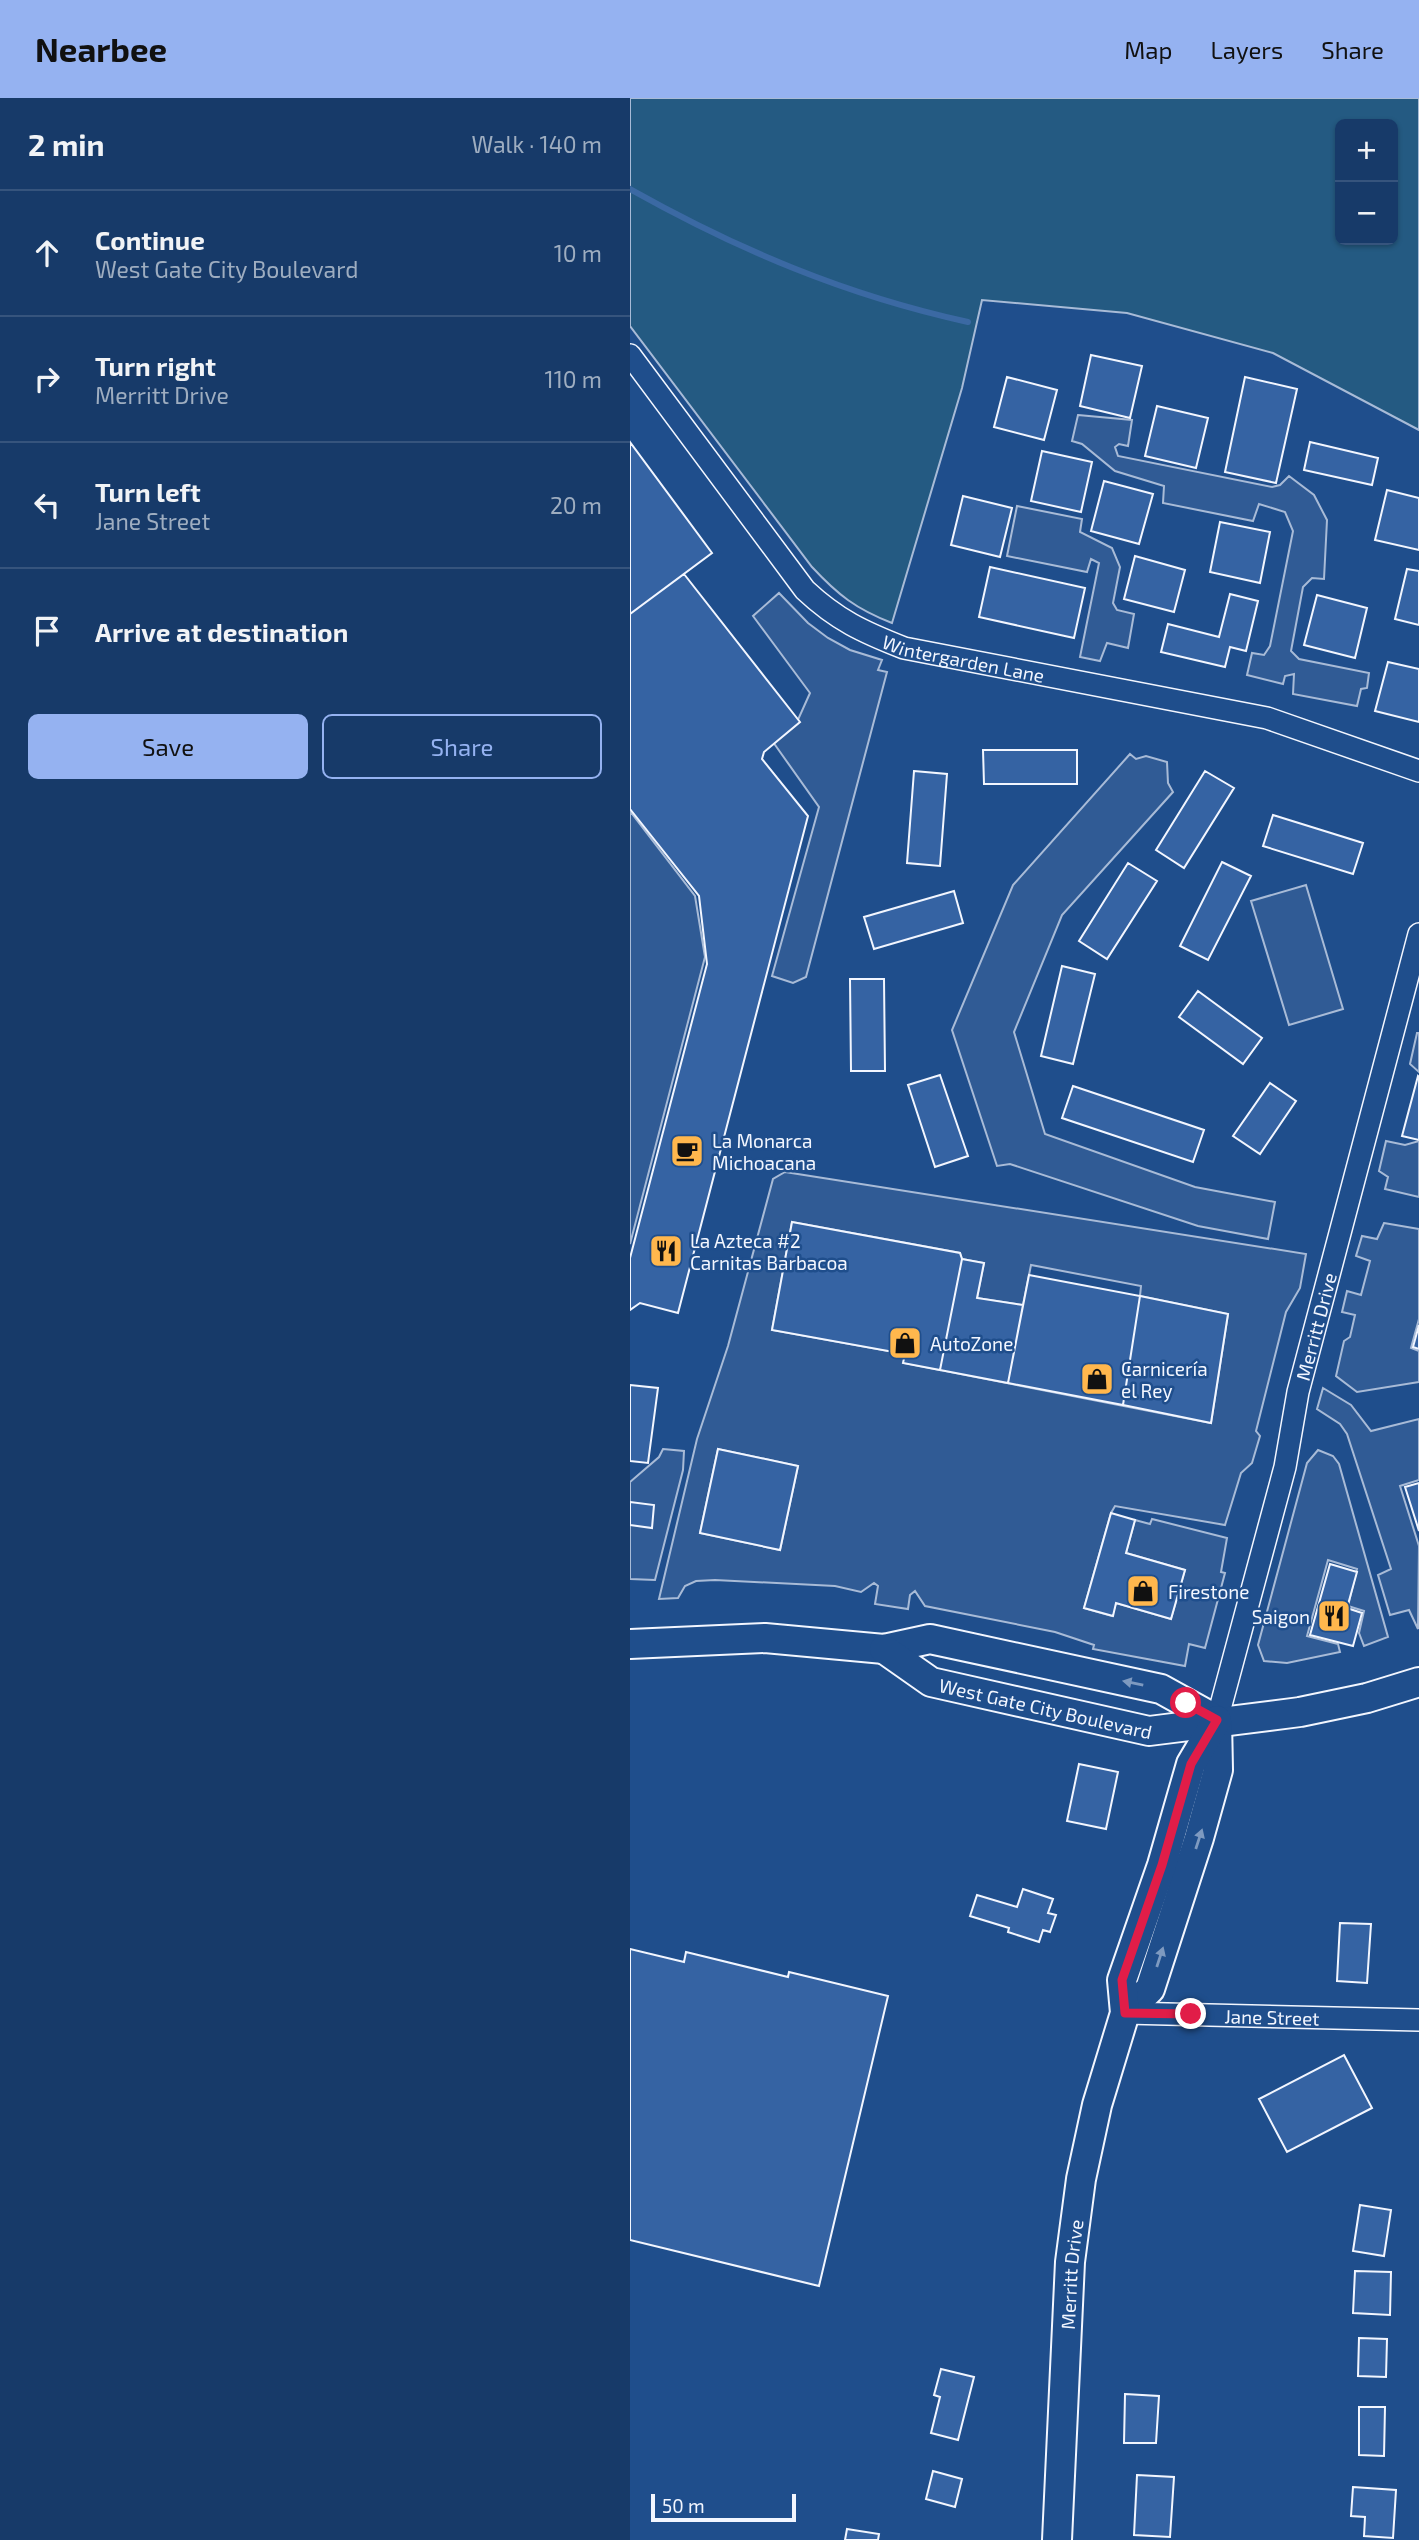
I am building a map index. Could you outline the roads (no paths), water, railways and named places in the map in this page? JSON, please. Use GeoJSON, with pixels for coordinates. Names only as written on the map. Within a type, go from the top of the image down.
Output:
{"type":"FeatureCollection","features":[{"type":"Feature","properties":{"kind":"main road","name":"West Gate City Boulevard"},"geometry":{"type":"LineString","coordinates":[[630,1644],[765,1638],[884,1649],[930,1639],[1161,1689],[1217,1720]]}},
{"type":"Feature","properties":{"kind":"main road","name":"West Gate City Boulevard"},"geometry":{"type":"LineString","coordinates":[[884,1649],[931,1682],[1149,1731],[1217,1720],[1300,1712],[1367,1699],[1419,1682]]}},
{"type":"Feature","properties":{"kind":"main road","name":"Merritt Drive"},"geometry":{"type":"LineString","coordinates":[[1057,2540],[1070,2262],[1077,2203],[1097,2105],[1125,2013],[1122,1980],[1162,1865],[1191,1764],[1217,1720]]}},
{"type":"Feature","properties":{"kind":"street","name":"Wintergarden Lane"},"geometry":{"type":"LineString","coordinates":[[630,355],[805,590],[830,614],[862,632],[904,648],[1267,718],[1419,771]]}},
{"type":"Feature","properties":{"kind":"street","name":"Merritt Drive"},"geometry":{"type":"LineString","coordinates":[[1217,1720],[1284,1468],[1298,1392],[1419,934]]}},
{"type":"Feature","properties":{"kind":"street","name":"Jane Street"},"geometry":{"type":"LineString","coordinates":[[1125,2013],[1419,2020]]}},
{"type":"Feature","properties":{"kind":"waterway"},"geometry":{"type":"LineString","coordinates":[[630,189],[712,232],[794,268],[879,298],[968,322]]}},
{"type":"Feature","properties":{"kind":"place","name":"La Monarca Michoacana"},"geometry":{"type":"Point","coordinates":[687,1151]}},
{"type":"Feature","properties":{"kind":"place","name":"La Azteca #2 Carnitas Barbacoa"},"geometry":{"type":"Point","coordinates":[666,1251]}},
{"type":"Feature","properties":{"kind":"place","name":"AutoZone"},"geometry":{"type":"Point","coordinates":[905,1343]}},
{"type":"Feature","properties":{"kind":"place","name":"Carnicería el Rey"},"geometry":{"type":"Point","coordinates":[1097,1379]}},
{"type":"Feature","properties":{"kind":"place","name":"Firestone"},"geometry":{"type":"Point","coordinates":[1143,1591]}},
{"type":"Feature","properties":{"kind":"place","name":"Saigon"},"geometry":{"type":"Point","coordinates":[1334,1616]}}]}
